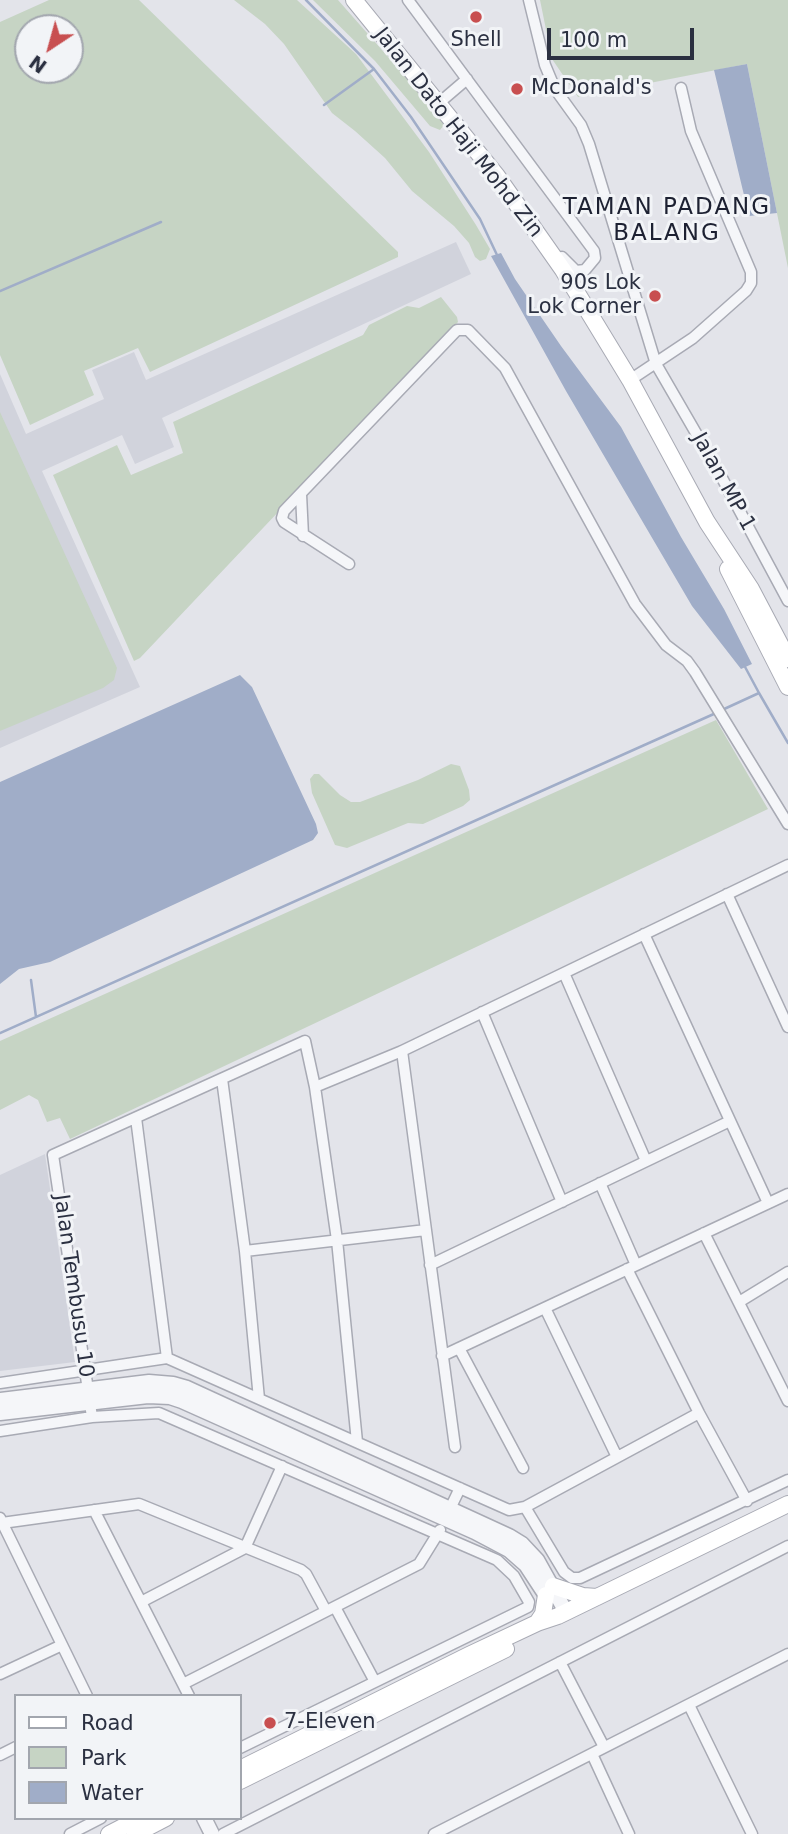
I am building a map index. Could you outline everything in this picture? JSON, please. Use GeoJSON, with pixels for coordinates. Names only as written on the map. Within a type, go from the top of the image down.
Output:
{"type":"FeatureCollection","features":[{"type":"Feature","properties":{"kind":"main road","name":"Jalan Dato Haji Mohd Zin"},"geometry":{"type":"LineString","coordinates":[[354,0],[497,176],[563,270],[631,380],[708,522]]}},
{"type":"Feature","properties":{"kind":"main road"},"geometry":{"type":"LineString","coordinates":[[708,522],[751,589],[788,659]]}},
{"type":"Feature","properties":{"kind":"main road"},"geometry":{"type":"LineString","coordinates":[[708,522],[740,596],[788,687]]}},
{"type":"Feature","properties":{"kind":"main road"},"geometry":{"type":"LineString","coordinates":[[242,1768],[537,1623],[560,1615],[788,1504]]}},
{"type":"Feature","properties":{"kind":"main road"},"geometry":{"type":"LineString","coordinates":[[537,1623],[543,1614],[550,1591],[597,1597]]}},
{"type":"Feature","properties":{"kind":"main road"},"geometry":{"type":"LineString","coordinates":[[242,1781],[536,1634],[560,1615]]}},
{"type":"Feature","properties":{"kind":"main road"},"geometry":{"type":"LineString","coordinates":[[109,1834],[137,1820]]}},
{"type":"Feature","properties":{"kind":"main road"},"geometry":{"type":"LineString","coordinates":[[135,1834],[162,1820]]}},
{"type":"Feature","properties":{"kind":"street"},"geometry":{"type":"LineString","coordinates":[[408,0],[594,251],[592,264],[585,270],[576,271],[568,265],[541,229],[524,215]]}},
{"type":"Feature","properties":{"kind":"street","name":"Jalan MP 1"},"geometry":{"type":"LineString","coordinates":[[529,0],[545,65],[555,89],[581,125],[589,144],[656,364],[788,601]]}},
{"type":"Feature","properties":{"kind":"street"},"geometry":{"type":"LineString","coordinates":[[439,103],[467,79]]}},
{"type":"Feature","properties":{"kind":"street"},"geometry":{"type":"LineString","coordinates":[[631,380],[693,338],[746,291],[752,278],[691,131],[681,88]]}},
{"type":"Feature","properties":{"kind":"street"},"geometry":{"type":"LineString","coordinates":[[349,564],[284,522],[284,511],[457,330],[468,330],[505,368],[635,604],[666,645],[687,661],[788,824]]}},
{"type":"Feature","properties":{"kind":"street"},"geometry":{"type":"LineString","coordinates":[[300,494],[303,536]]}},
{"type":"Feature","properties":{"kind":"street"},"geometry":{"type":"LineString","coordinates":[[315,1087],[402,1051],[788,865]]}},
{"type":"Feature","properties":{"kind":"street"},"geometry":{"type":"LineString","coordinates":[[727,894],[788,1027]]}},
{"type":"Feature","properties":{"kind":"street"},"geometry":{"type":"LineString","coordinates":[[644,934],[768,1203]]}},
{"type":"Feature","properties":{"kind":"street"},"geometry":{"type":"LineString","coordinates":[[564,973],[646,1161]]}},
{"type":"Feature","properties":{"kind":"street"},"geometry":{"type":"LineString","coordinates":[[482,1012],[562,1202]]}},
{"type":"Feature","properties":{"kind":"street"},"geometry":{"type":"LineString","coordinates":[[167,1358],[136,1118],[306,1041],[337,1240],[357,1442]]}},
{"type":"Feature","properties":{"kind":"street"},"geometry":{"type":"LineString","coordinates":[[402,1051],[455,1447]]}},
{"type":"Feature","properties":{"kind":"street"},"geometry":{"type":"LineString","coordinates":[[222,1079],[245,1251],[259,1399]]}},
{"type":"Feature","properties":{"kind":"street","name":"Jalan Tembusu 10"},"geometry":{"type":"LineString","coordinates":[[92,1417],[53,1156],[136,1118]]}},
{"type":"Feature","properties":{"kind":"street"},"geometry":{"type":"LineString","coordinates":[[430,1265],[730,1121]]}},
{"type":"Feature","properties":{"kind":"street"},"geometry":{"type":"LineString","coordinates":[[600,1183],[632,1267],[699,1413],[747,1501]]}},
{"type":"Feature","properties":{"kind":"street"},"geometry":{"type":"LineString","coordinates":[[442,1356],[788,1194]]}},
{"type":"Feature","properties":{"kind":"street"},"geometry":{"type":"LineString","coordinates":[[245,1251],[426,1230]]}},
{"type":"Feature","properties":{"kind":"street"},"geometry":{"type":"LineString","coordinates":[[704,1233],[738,1302],[784,1381],[788,1401]]}},
{"type":"Feature","properties":{"kind":"street"},"geometry":{"type":"LineString","coordinates":[[738,1302],[788,1272]]}},
{"type":"Feature","properties":{"kind":"street"},"geometry":{"type":"LineString","coordinates":[[545,1308],[617,1457]]}},
{"type":"Feature","properties":{"kind":"street"},"geometry":{"type":"LineString","coordinates":[[459,1348],[523,1468]]}},
{"type":"Feature","properties":{"kind":"street"},"geometry":{"type":"LineString","coordinates":[[0,1383],[167,1358],[509,1510],[525,1507],[699,1413]]}},
{"type":"Feature","properties":{"kind":"street"},"geometry":{"type":"LineString","coordinates":[[0,1413],[149,1382],[180,1386],[448,1513],[509,1550],[526,1565],[550,1591],[560,1615]]}},
{"type":"Feature","properties":{"kind":"street"},"geometry":{"type":"LineString","coordinates":[[0,1400],[89,1396]]}},
{"type":"Feature","properties":{"kind":"street"},"geometry":{"type":"LineString","coordinates":[[0,1431],[92,1417],[159,1413],[497,1560],[514,1576],[529,1605],[242,1747]]}},
{"type":"Feature","properties":{"kind":"street"},"geometry":{"type":"LineString","coordinates":[[141,1602],[245,1548],[282,1466]]}},
{"type":"Feature","properties":{"kind":"street"},"geometry":{"type":"LineString","coordinates":[[525,1507],[564,1572],[580,1578],[788,1480]]}},
{"type":"Feature","properties":{"kind":"street"},"geometry":{"type":"LineString","coordinates":[[183,1684],[419,1564],[460,1488]]}},
{"type":"Feature","properties":{"kind":"street"},"geometry":{"type":"LineString","coordinates":[[86,1694],[1,1520],[139,1503],[301,1570],[331,1609],[374,1680]]}},
{"type":"Feature","properties":{"kind":"street"},"geometry":{"type":"LineString","coordinates":[[94,1510],[188,1694]]}},
{"type":"Feature","properties":{"kind":"street"},"geometry":{"type":"LineString","coordinates":[[223,1834],[788,1546]]}},
{"type":"Feature","properties":{"kind":"street"},"geometry":{"type":"LineString","coordinates":[[0,1674],[62,1645]]}},
{"type":"Feature","properties":{"kind":"street"},"geometry":{"type":"LineString","coordinates":[[434,1834],[785,1656],[788,1669]]}},
{"type":"Feature","properties":{"kind":"street"},"geometry":{"type":"LineString","coordinates":[[560,1662],[604,1747]]}},
{"type":"Feature","properties":{"kind":"street"},"geometry":{"type":"LineString","coordinates":[[689,1705],[752,1834]]}},
{"type":"Feature","properties":{"kind":"street"},"geometry":{"type":"LineString","coordinates":[[592,1754],[628,1834]]}},
{"type":"Feature","properties":{"kind":"street"},"geometry":{"type":"LineString","coordinates":[[70,1834],[97,1820]]}},
{"type":"Feature","properties":{"kind":"shaded area"},"geometry":{"type":"Polygon","coordinates":[[[456,242],[471,274],[162,418],[174,447],[135,464],[122,435],[42,471],[140,687],[0,748],[0,374],[26,434],[104,399],[92,370],[134,352],[146,380],[456,242]]]}},
{"type":"Feature","properties":{"kind":"shaded area"},"geometry":{"type":"Polygon","coordinates":[[[45,1154],[75,1362],[0,1371],[0,1175],[45,1154]]]}},
{"type":"Feature","properties":{"kind":"green space"},"geometry":{"type":"Polygon","coordinates":[[[49,0],[139,0],[398,252],[398,257],[150,372],[138,348],[84,371],[94,395],[30,425],[0,355],[0,22],[14,16],[14,84],[84,84],[84,14],[18,14],[49,0]]]}},
{"type":"Feature","properties":{"kind":"green space"},"geometry":{"type":"Polygon","coordinates":[[[234,0],[297,0],[356,54],[429,152],[476,225],[490,249],[486,259],[480,261],[475,257],[469,243],[454,226],[412,191],[385,158],[332,113],[284,44],[265,24],[234,0]]]}},
{"type":"Feature","properties":{"kind":"green space"},"geometry":{"type":"Polygon","coordinates":[[[313,0],[338,0],[442,118],[445,124],[440,130],[430,126],[375,61],[313,0]]]}},
{"type":"Feature","properties":{"kind":"green space"},"geometry":{"type":"Polygon","coordinates":[[[540,0],[788,0],[788,268],[747,64],[578,97],[552,59],[540,0]]]}},
{"type":"Feature","properties":{"kind":"green space"},"geometry":{"type":"Polygon","coordinates":[[[441,297],[458,322],[140,658],[134,661],[53,475],[117,445],[131,475],[183,453],[173,422],[363,335],[369,325],[407,306],[419,308],[441,297]]]}},
{"type":"Feature","properties":{"kind":"green space"},"geometry":{"type":"Polygon","coordinates":[[[0,412],[117,668],[114,680],[103,688],[0,731],[0,412]]]}},
{"type":"Feature","properties":{"kind":"green space"},"geometry":{"type":"Polygon","coordinates":[[[716,720],[768,809],[70,1139],[60,1118],[47,1122],[38,1100],[29,1095],[0,1110],[0,1041],[716,720]]]}},
{"type":"Feature","properties":{"kind":"green space"},"geometry":{"type":"Polygon","coordinates":[[[451,764],[460,766],[469,790],[470,800],[463,806],[423,824],[408,823],[347,848],[335,845],[312,793],[310,779],[314,774],[319,774],[340,795],[351,802],[360,802],[451,764]]]}},
{"type":"Feature","properties":{"kind":"water"},"geometry":{"type":"Polygon","coordinates":[[[747,64],[777,213],[749,216],[714,70],[747,64]]]}},
{"type":"Feature","properties":{"kind":"water"},"geometry":{"type":"Polygon","coordinates":[[[501,253],[515,279],[561,346],[621,427],[724,609],[752,664],[741,669],[692,606],[566,391],[491,256],[501,253]]]}},
{"type":"Feature","properties":{"kind":"water"},"geometry":{"type":"Polygon","coordinates":[[[240,675],[252,687],[316,824],[318,833],[313,840],[50,962],[19,969],[0,984],[0,782],[240,675]]]}},
{"type":"Feature","properties":{"kind":"waterway"},"geometry":{"type":"LineString","coordinates":[[306,0],[374,69],[411,117],[480,219],[497,255]]}},
{"type":"Feature","properties":{"kind":"waterway"},"geometry":{"type":"LineString","coordinates":[[324,105],[374,69]]}},
{"type":"Feature","properties":{"kind":"waterway"},"geometry":{"type":"LineString","coordinates":[[0,291],[161,222]]}},
{"type":"Feature","properties":{"kind":"waterway"},"geometry":{"type":"LineString","coordinates":[[744,665],[759,693]]}},
{"type":"Feature","properties":{"kind":"waterway"},"geometry":{"type":"LineString","coordinates":[[722,710],[759,693],[788,743]]}},
{"type":"Feature","properties":{"kind":"waterway"},"geometry":{"type":"LineString","coordinates":[[0,1033],[716,713]]}},
{"type":"Feature","properties":{"kind":"waterway"},"geometry":{"type":"LineString","coordinates":[[31,980],[36,1017]]}},
{"type":"Feature","properties":{"kind":"place","name":"Shell"},"geometry":{"type":"Point","coordinates":[476,17]}},
{"type":"Feature","properties":{"kind":"place","name":"McDonald's"},"geometry":{"type":"Point","coordinates":[517,89]}},
{"type":"Feature","properties":{"kind":"place","name":"90s Lok Lok Corner"},"geometry":{"type":"Point","coordinates":[655,296]}},
{"type":"Feature","properties":{"kind":"place","name":"7-Eleven"},"geometry":{"type":"Point","coordinates":[270,1723]}},
{"type":"Feature","properties":{"kind":"district","name":"TAMAN PADANG BALANG"},"geometry":{"type":"Point","coordinates":[667,221]}}]}
